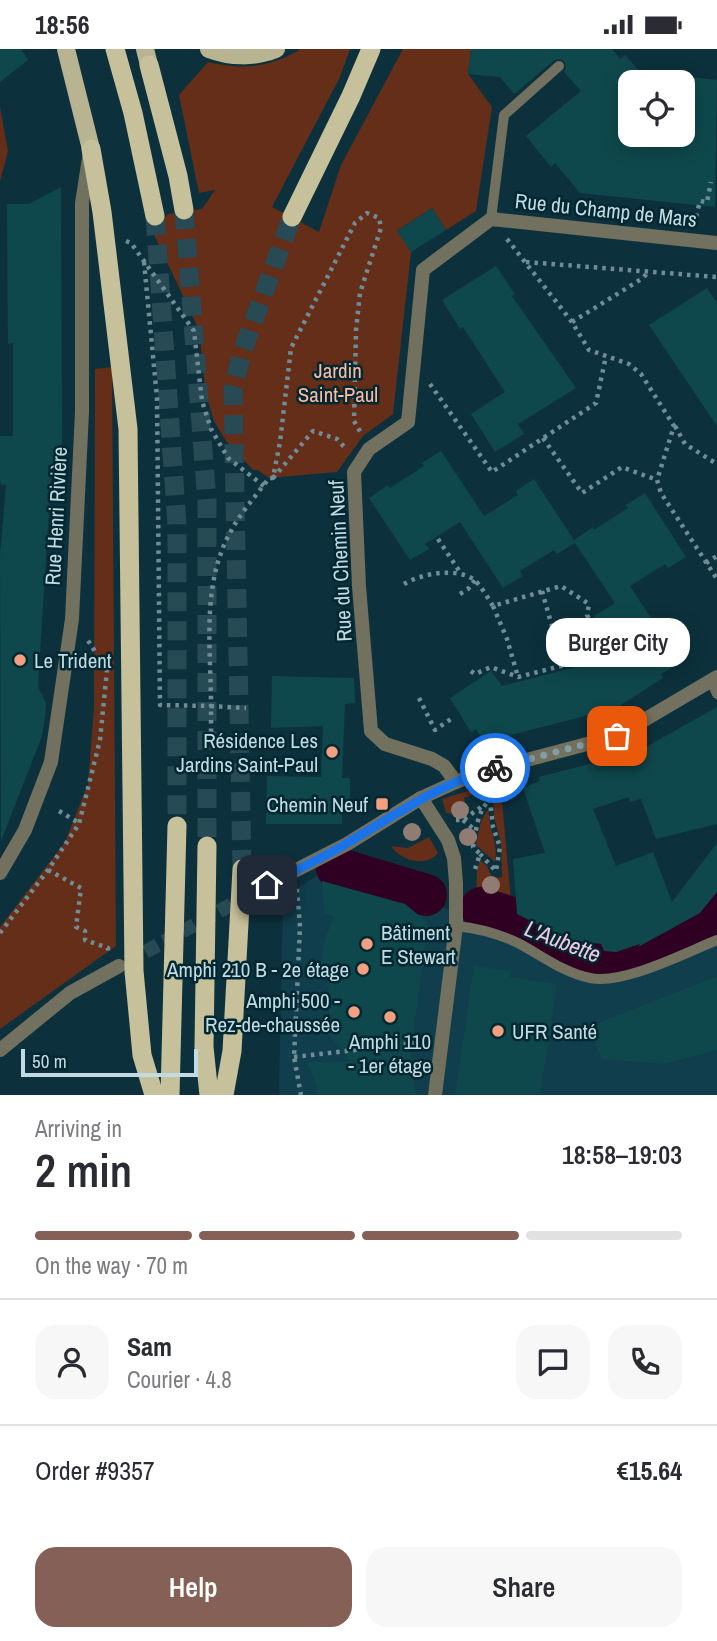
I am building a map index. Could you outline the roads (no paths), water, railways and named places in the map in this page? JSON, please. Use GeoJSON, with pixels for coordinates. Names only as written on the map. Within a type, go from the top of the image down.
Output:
{"type":"FeatureCollection","features":[{"type":"Feature","properties":{"kind":"highway"},"geometry":{"type":"LineString","coordinates":[[115,49],[133,113],[155,216]]}},
{"type":"Feature","properties":{"kind":"highway"},"geometry":{"type":"LineString","coordinates":[[292,218],[371,49]]}},
{"type":"Feature","properties":{"kind":"highway"},"geometry":{"type":"LineString","coordinates":[[147,57],[178,176],[184,210]]}},
{"type":"Feature","properties":{"kind":"highway"},"geometry":{"type":"LineString","coordinates":[[91,149],[105,236],[128,429],[134,971],[142,1055],[153,1095]]}},
{"type":"Feature","properties":{"kind":"highway"},"geometry":{"type":"LineString","coordinates":[[170,1095],[177,825]]}},
{"type":"Feature","properties":{"kind":"highway"},"geometry":{"type":"LineString","coordinates":[[207,846],[204,1047],[209,1095]]}},
{"type":"Feature","properties":{"kind":"highway"},"geometry":{"type":"LineString","coordinates":[[224,1095],[232,1051],[242,869]]}},
{"type":"Feature","properties":{"kind":"main road"},"geometry":{"type":"LineString","coordinates":[[65,49],[91,149]]}},
{"type":"Feature","properties":{"kind":"main road"},"geometry":{"type":"LineString","coordinates":[[209,49],[224,54],[248,56],[276,49]]}},
{"type":"Feature","properties":{"kind":"street","name":"Rue Henri Rivière"},"geometry":{"type":"LineString","coordinates":[[0,873],[25,830],[51,762],[72,619],[82,412],[82,202],[91,149]]}},
{"type":"Feature","properties":{"kind":"street","name":"Rue du Champ de Mars"},"geometry":{"type":"LineString","coordinates":[[491,219],[717,243]]}},
{"type":"Feature","properties":{"kind":"street","name":"Rue du Chemin Neuf"},"geometry":{"type":"LineString","coordinates":[[456,782],[444,766],[432,759],[385,744],[371,731],[359,586],[354,472],[369,449],[408,422],[423,270],[491,219]]}},
{"type":"Feature","properties":{"kind":"street"},"geometry":{"type":"LineString","coordinates":[[267,885],[347,844],[421,797],[485,771],[617,736],[715,684]]}},
{"type":"Feature","properties":{"kind":"street"},"geometry":{"type":"LineString","coordinates":[[421,797],[448,840],[454,858],[456,926],[435,1095]]}},
{"type":"Feature","properties":{"kind":"street"},"geometry":{"type":"LineString","coordinates":[[0,1050],[70,993],[114,969]]}},
{"type":"Feature","properties":{"kind":"lane"},"geometry":{"type":"LineString","coordinates":[[491,219],[504,115],[559,66]]}},
{"type":"Feature","properties":{"kind":"lane"},"geometry":{"type":"LineString","coordinates":[[456,926],[476,928],[516,942],[559,967],[592,979],[629,976],[717,940]]}},
{"type":"Feature","properties":{"kind":"waterway","name":"L'Aubette"},"geometry":{"type":"LineString","coordinates":[[337,868],[426,895]]}},
{"type":"Feature","properties":{"kind":"waterway","name":"L'Aubette"},"geometry":{"type":"LineString","coordinates":[[481,908],[512,918],[603,961],[647,950],[712,915],[717,907]]}},
{"type":"Feature","properties":{"kind":"tunnel"},"geometry":{"type":"LineString","coordinates":[[184,210],[207,501],[207,846]]}},
{"type":"Feature","properties":{"kind":"tunnel"},"geometry":{"type":"LineString","coordinates":[[155,216],[177,524],[177,826]]}},
{"type":"Feature","properties":{"kind":"tunnel"},"geometry":{"type":"LineString","coordinates":[[242,869],[233,390],[242,352],[292,217]]}},
{"type":"Feature","properties":{"kind":"tunnel"},"geometry":{"type":"LineString","coordinates":[[127,962],[267,885]]}},
{"type":"Feature","properties":{"kind":"place","name":"Le Trident"},"geometry":{"type":"Point","coordinates":[20,660]}},
{"type":"Feature","properties":{"kind":"place","name":"Burger City"},"geometry":{"type":"Point","coordinates":[617,736]}},
{"type":"Feature","properties":{"kind":"place","name":"Résidence Les Jardins Saint-Paul"},"geometry":{"type":"Point","coordinates":[332,752]}},
{"type":"Feature","properties":{"kind":"place","name":"Chemin Neuf"},"geometry":{"type":"Point","coordinates":[382,804]}},
{"type":"Feature","properties":{"kind":"place","name":"Bâtiment E Stewart"},"geometry":{"type":"Point","coordinates":[367,944]}},
{"type":"Feature","properties":{"kind":"place","name":"Amphi 210 B - 2e étage"},"geometry":{"type":"Point","coordinates":[363,969]}},
{"type":"Feature","properties":{"kind":"place","name":"Amphi 500 - Rez-de-chaussée"},"geometry":{"type":"Point","coordinates":[354,1012]}},
{"type":"Feature","properties":{"kind":"place","name":"Amphi 110 - 1er étage"},"geometry":{"type":"Point","coordinates":[390,1017]}},
{"type":"Feature","properties":{"kind":"place","name":"UFR Santé"},"geometry":{"type":"Point","coordinates":[498,1031]}},
{"type":"Feature","properties":{"kind":"park label","name":"Jardin Saint-Paul"},"geometry":{"type":"Point","coordinates":[338,382]}}]}
